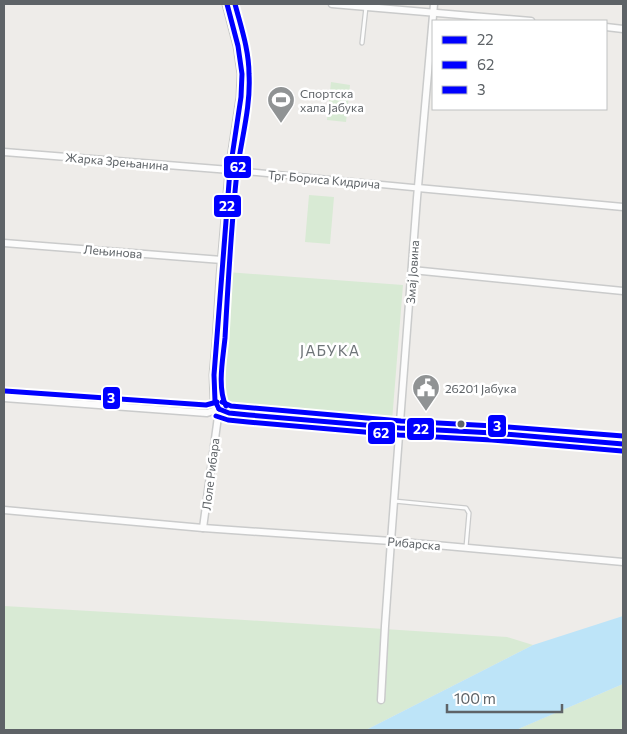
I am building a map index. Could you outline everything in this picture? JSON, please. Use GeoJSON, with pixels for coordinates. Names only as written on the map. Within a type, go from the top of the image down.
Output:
{"type":"FeatureCollection","features":[{"type":"Feature","properties":{"kind":"main road","name":"Лоле Рибара"},"geometry":{"type":"LineString","coordinates":[[218,409],[214,401],[214,375],[218,341],[222,260],[230,170],[241,97],[242,74],[238,46],[227,4]]}},
{"type":"Feature","properties":{"kind":"main road"},"geometry":{"type":"LineString","coordinates":[[218,409],[229,413],[249,415],[623,444]]}},
{"type":"Feature","properties":{"kind":"street"},"geometry":{"type":"LineString","coordinates":[[332,4],[517,20]]}},
{"type":"Feature","properties":{"kind":"street","name":"Змај Јовина"},"geometry":{"type":"LineString","coordinates":[[433,20],[434,4]]}},
{"type":"Feature","properties":{"kind":"street"},"geometry":{"type":"LineString","coordinates":[[607,27],[623,29]]}},
{"type":"Feature","properties":{"kind":"street","name":"Змај Јовина"},"geometry":{"type":"LineString","coordinates":[[382,700],[384,626],[390,541],[432,36]]}},
{"type":"Feature","properties":{"kind":"street","name":"Жарка Зрењанина"},"geometry":{"type":"LineString","coordinates":[[4,152],[230,170]]}},
{"type":"Feature","properties":{"kind":"street","name":"Трг Бориса Кидрича"},"geometry":{"type":"LineString","coordinates":[[230,170],[418,188]]}},
{"type":"Feature","properties":{"kind":"street"},"geometry":{"type":"LineString","coordinates":[[418,188],[623,206]]}},
{"type":"Feature","properties":{"kind":"street","name":"Лењинова"},"geometry":{"type":"LineString","coordinates":[[4,243],[222,260]]}},
{"type":"Feature","properties":{"kind":"street"},"geometry":{"type":"LineString","coordinates":[[412,270],[623,292]]}},
{"type":"Feature","properties":{"kind":"street"},"geometry":{"type":"LineString","coordinates":[[4,398],[207,413],[218,409]]}},
{"type":"Feature","properties":{"kind":"street","name":"Лоле Рибара"},"geometry":{"type":"LineString","coordinates":[[203,528],[218,409]]}},
{"type":"Feature","properties":{"kind":"street","name":"Рибарска"},"geometry":{"type":"LineString","coordinates":[[4,510],[623,562]]}},
{"type":"Feature","properties":{"kind":"lane"},"geometry":{"type":"LineString","coordinates":[[362,43],[366,7]]}},
{"type":"Feature","properties":{"kind":"lane"},"geometry":{"type":"LineString","coordinates":[[394,501],[466,508],[469,513],[465,548]]}},
{"type":"Feature","properties":{"kind":"green space"},"geometry":{"type":"Polygon","coordinates":[[[331,82],[350,85],[346,122],[327,120],[331,82]]]}},
{"type":"Feature","properties":{"kind":"green space"},"geometry":{"type":"Polygon","coordinates":[[[309,195],[334,197],[330,244],[305,242],[309,195]]]}},
{"type":"Feature","properties":{"kind":"green space"},"geometry":{"type":"Polygon","coordinates":[[[227,272],[403,285],[392,421],[230,409],[222,405],[218,396],[227,272]]]}},
{"type":"Feature","properties":{"kind":"green space"},"geometry":{"type":"Polygon","coordinates":[[[4,606],[507,637],[533,645],[366,730],[4,730],[4,606]]]}},
{"type":"Feature","properties":{"kind":"green space"},"geometry":{"type":"Polygon","coordinates":[[[623,684],[623,730],[516,730],[525,726],[623,684]]]}},
{"type":"Feature","properties":{"kind":"water"},"geometry":{"type":"Polygon","coordinates":[[[623,616],[623,684],[516,730],[366,730],[533,645],[623,616]]]}},
{"type":"Feature","properties":{"kind":"transit line","name":"22"},"geometry":{"type":"LineString","coordinates":[[219,409],[215,401],[214,375],[230,170],[241,97],[242,74],[238,46],[227,4]]}},
{"type":"Feature","properties":{"kind":"transit line","name":"62"},"geometry":{"type":"LineString","coordinates":[[226,406],[223,399],[221,373],[237,172],[249,86],[249,65],[246,47],[235,4]]}},
{"type":"Feature","properties":{"kind":"transit line","name":"3"},"geometry":{"type":"LineString","coordinates":[[5,391],[206,405],[217,402]]}},
{"type":"Feature","properties":{"kind":"transit line","name":"3"},"geometry":{"type":"LineString","coordinates":[[222,402],[231,406],[401,421],[623,436]]}},
{"type":"Feature","properties":{"kind":"transit line","name":"22"},"geometry":{"type":"LineString","coordinates":[[219,409],[229,413],[249,415],[623,444]]}},
{"type":"Feature","properties":{"kind":"transit line","name":"62"},"geometry":{"type":"LineString","coordinates":[[216,416],[228,420],[248,422],[622,451]]}},
{"type":"Feature","properties":{"kind":"place","name":"Спортска хала Јабука"},"geometry":{"type":"Point","coordinates":[281,124]}},
{"type":"Feature","properties":{"kind":"place","name":"26201 Јабука"},"geometry":{"type":"Point","coordinates":[426,412]}},
{"type":"Feature","properties":{"kind":"district","name":"ЈАБУКА"},"geometry":{"type":"Point","coordinates":[330,350]}}]}
